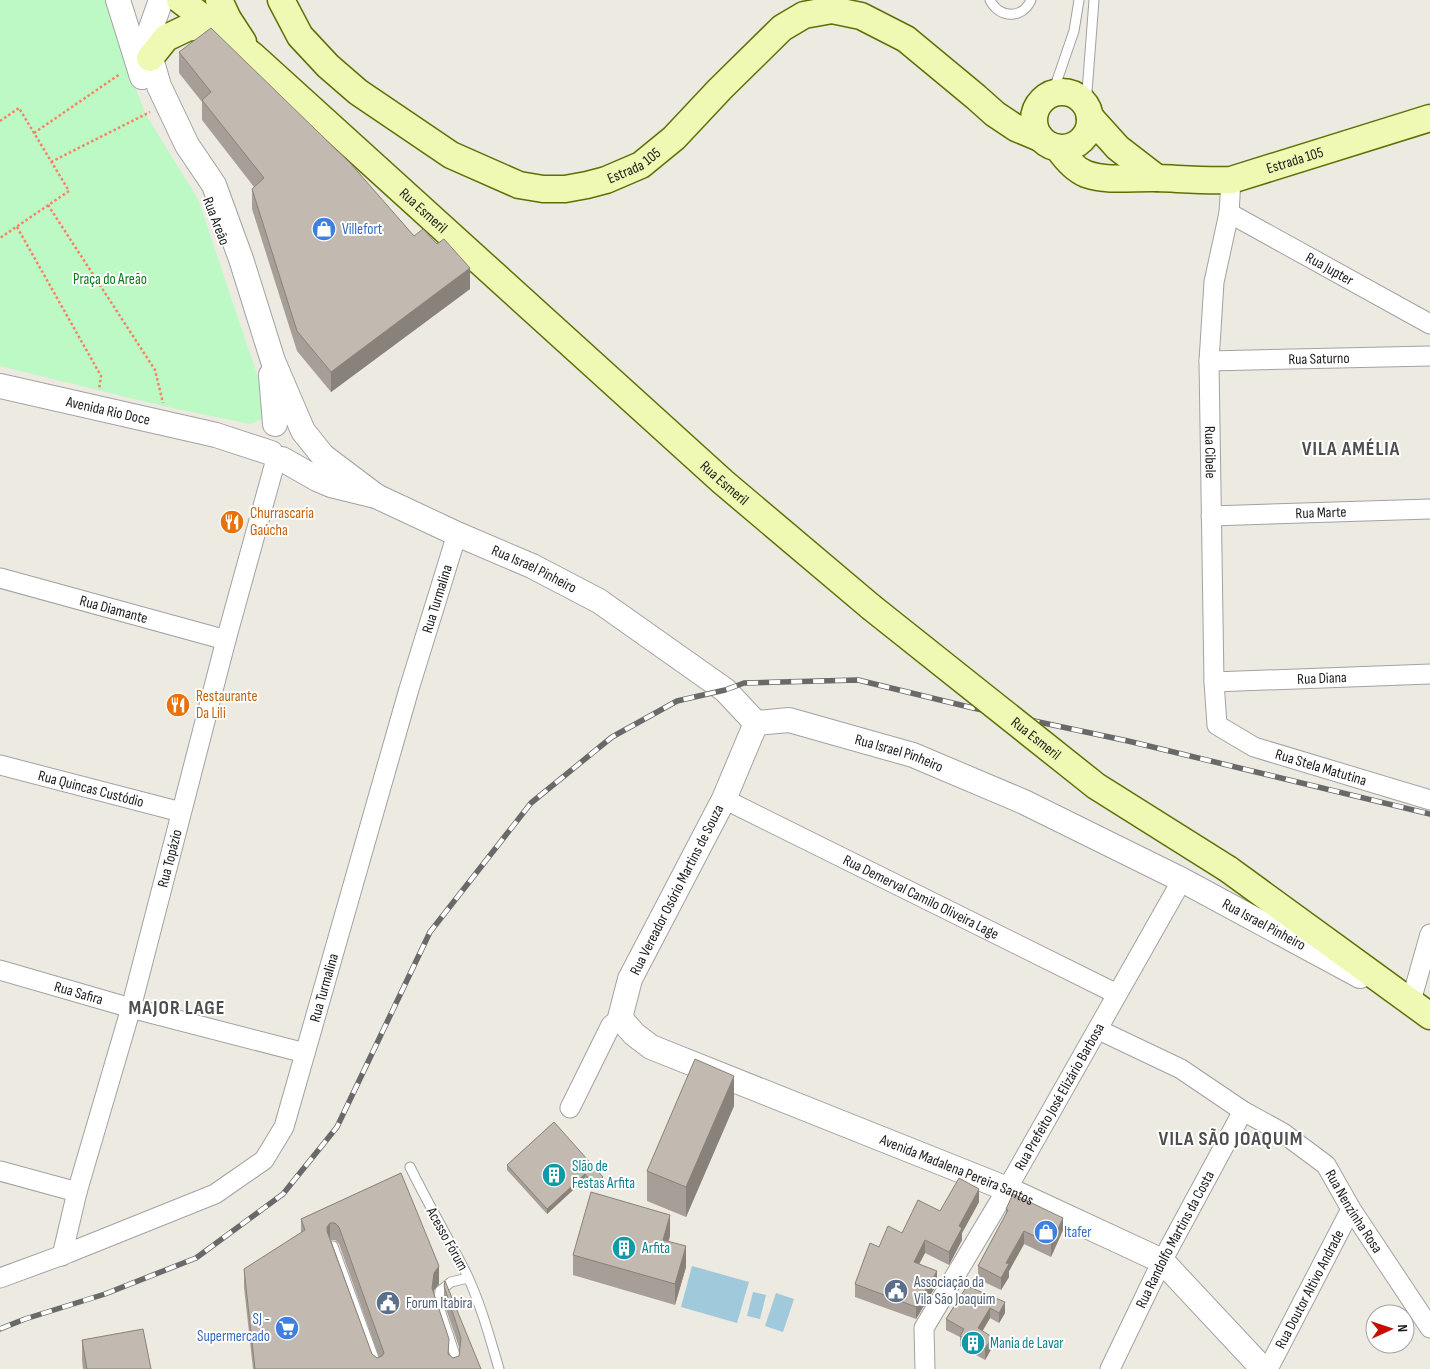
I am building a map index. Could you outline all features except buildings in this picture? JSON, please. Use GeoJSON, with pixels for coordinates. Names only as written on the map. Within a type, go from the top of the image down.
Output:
{"type":"FeatureCollection","features":[{"type":"Feature","properties":{"kind":"main road"},"geometry":{"type":"LineString","coordinates":[[180,0],[252,55]]}},
{"type":"Feature","properties":{"kind":"main road"},"geometry":{"type":"LineString","coordinates":[[219,0],[228,19],[252,55]]}},
{"type":"Feature","properties":{"kind":"main road","name":"Estrada 105"},"geometry":{"type":"LineString","coordinates":[[280,0],[300,36],[328,66],[358,92],[451,155],[519,185],[543,189],[565,189],[587,185],[606,180],[641,165],[674,138],[720,89],[782,28],[804,15],[832,10],[861,16],[906,39],[995,114],[1016,128],[1049,143],[1085,174],[1118,179],[1231,180],[1430,118]]}},
{"type":"Feature","properties":{"kind":"main road"},"geometry":{"type":"LineString","coordinates":[[144,61],[166,38],[186,28],[211,24]]}},
{"type":"Feature","properties":{"kind":"main road","name":"Rua Esmeril"},"geometry":{"type":"LineString","coordinates":[[252,55],[723,482],[871,607],[1096,786],[1228,869],[1421,1009]]}},
{"type":"Feature","properties":{"kind":"main road"},"geometry":{"type":"LineString","coordinates":[[1088,111],[1088,130],[1081,140],[1070,147],[1049,143],[1034,126],[1034,112],[1047,96],[1065,91],[1078,96],[1118,148],[1157,178]]}},
{"type":"Feature","properties":{"kind":"main road","name":"Estrada 105"},"geometry":{"type":"LineString","coordinates":[[976,97],[992,102],[1026,104],[1047,96]]}},
{"type":"Feature","properties":{"kind":"street","name":"Rua Areão"},"geometry":{"type":"LineString","coordinates":[[118,0],[144,61],[159,86],[187,146],[214,185],[273,361],[303,431]]}},
{"type":"Feature","properties":{"kind":"street"},"geometry":{"type":"LineString","coordinates":[[144,61],[148,48],[150,28],[160,0]]}},
{"type":"Feature","properties":{"kind":"street","name":"Rua Areão"},"geometry":{"type":"LineString","coordinates":[[144,61],[154,110],[182,160],[205,191],[215,215],[272,379],[273,426]]}},
{"type":"Feature","properties":{"kind":"street","name":"Rua Cibele"},"geometry":{"type":"LineString","coordinates":[[1217,725],[1214,682],[1209,361],[1214,282],[1229,213],[1231,180]]}},
{"type":"Feature","properties":{"kind":"street","name":"Rua Jupter"},"geometry":{"type":"LineString","coordinates":[[1229,213],[1430,324]]}},
{"type":"Feature","properties":{"kind":"street","name":"Rua Saturno"},"geometry":{"type":"LineString","coordinates":[[1209,361],[1430,356]]}},
{"type":"Feature","properties":{"kind":"street","name":"Avenida Rio Doce"},"geometry":{"type":"LineString","coordinates":[[0,386],[216,435],[277,457]]}},
{"type":"Feature","properties":{"kind":"street"},"geometry":{"type":"LineString","coordinates":[[281,421],[294,422],[303,431],[305,437],[303,449],[294,458],[277,457],[267,441],[273,426],[281,421]]}},
{"type":"Feature","properties":{"kind":"street","name":"Avenida Rio Doce"},"geometry":{"type":"LineString","coordinates":[[216,435],[258,433],[273,426]]}},
{"type":"Feature","properties":{"kind":"street","name":"Rua Israel Pinheiro"},"geometry":{"type":"LineString","coordinates":[[303,431],[322,456],[376,496],[457,534],[532,566],[599,601],[725,690],[756,723],[789,720],[913,755],[1024,802],[1182,880],[1421,1009]]}},
{"type":"Feature","properties":{"kind":"street","name":"Rua Israel Pinheiro"},"geometry":{"type":"LineString","coordinates":[[277,457],[331,485],[376,496]]}},
{"type":"Feature","properties":{"kind":"street","name":"Rua Topázio"},"geometry":{"type":"LineString","coordinates":[[65,1255],[77,1192],[131,1008],[226,640],[277,457]]}},
{"type":"Feature","properties":{"kind":"street","name":"Rua Marte"},"geometry":{"type":"LineString","coordinates":[[1211,516],[1430,509]]}},
{"type":"Feature","properties":{"kind":"street","name":"Rua Turmalina"},"geometry":{"type":"LineString","coordinates":[[0,1278],[65,1255],[215,1194],[264,1160],[284,1127],[409,689],[457,534]]}},
{"type":"Feature","properties":{"kind":"street","name":"Rua Diamante"},"geometry":{"type":"LineString","coordinates":[[0,578],[226,640]]}},
{"type":"Feature","properties":{"kind":"street","name":"Rua Diana"},"geometry":{"type":"LineString","coordinates":[[1214,682],[1430,674]]}},
{"type":"Feature","properties":{"kind":"street","name":"Rua Vereador Osório Martins de Souza"},"geometry":{"type":"LineString","coordinates":[[570,1108],[611,1024],[620,1018],[630,979],[724,798],[756,723]]}},
{"type":"Feature","properties":{"kind":"street","name":"Rua Stela Matutina"},"geometry":{"type":"LineString","coordinates":[[1217,725],[1254,747],[1430,800]]}},
{"type":"Feature","properties":{"kind":"street","name":"Rua Quincas Custódio"},"geometry":{"type":"LineString","coordinates":[[0,765],[181,812]]}},
{"type":"Feature","properties":{"kind":"street","name":"Rua Demerval Camilo Oliveira Lage"},"geometry":{"type":"LineString","coordinates":[[724,798],[1118,994]]}},
{"type":"Feature","properties":{"kind":"street","name":"Rua Prefeito José Elizário Barbosa"},"geometry":{"type":"LineString","coordinates":[[925,1369],[924,1328],[1099,1030],[1182,880]]}},
{"type":"Feature","properties":{"kind":"street"},"geometry":{"type":"LineString","coordinates":[[1421,1009],[1430,934]]}},
{"type":"Feature","properties":{"kind":"street","name":"Rua Safira"},"geometry":{"type":"LineString","coordinates":[[0,970],[131,1008],[305,1053]]}},
{"type":"Feature","properties":{"kind":"street","name":"Avenida Madalena Pereira Santos"},"geometry":{"type":"LineString","coordinates":[[620,1018],[634,1034],[651,1047],[1007,1189],[1162,1261],[1263,1369]]}},
{"type":"Feature","properties":{"kind":"street","name":"Rua Nenzinha Rosa"},"geometry":{"type":"LineString","coordinates":[[1099,1030],[1181,1069],[1243,1111],[1283,1133],[1326,1165],[1351,1209],[1430,1328]]}},
{"type":"Feature","properties":{"kind":"street","name":"Rua Randolfo Martins da Costa"},"geometry":{"type":"LineString","coordinates":[[1110,1369],[1162,1261],[1243,1111]]}},
{"type":"Feature","properties":{"kind":"street"},"geometry":{"type":"LineString","coordinates":[[0,1171],[77,1192]]}},
{"type":"Feature","properties":{"kind":"street","name":"Rua Doutor Altivo Andrade"},"geometry":{"type":"LineString","coordinates":[[1268,1369],[1351,1209]]}},
{"type":"Feature","properties":{"kind":"lane"},"geometry":{"type":"LineString","coordinates":[[990,0],[997,10],[1008,15],[1020,13],[1031,0]]}},
{"type":"Feature","properties":{"kind":"lane"},"geometry":{"type":"LineString","coordinates":[[1047,96],[1074,30],[1079,0]]}},
{"type":"Feature","properties":{"kind":"lane"},"geometry":{"type":"LineString","coordinates":[[1088,111],[1094,0]]}},
{"type":"Feature","properties":{"kind":"lane","name":"Acesso Fórum"},"geometry":{"type":"LineString","coordinates":[[410,1167],[468,1278],[500,1369]]}},
{"type":"Feature","properties":{"kind":"lane"},"geometry":{"type":"LineString","coordinates":[[333,1246],[378,1369]]}},
{"type":"Feature","properties":{"kind":"lane"},"geometry":{"type":"LineString","coordinates":[[454,1369],[455,1355],[438,1304],[440,1291],[451,1282],[468,1278]]}},
{"type":"Feature","properties":{"kind":"path"},"geometry":{"type":"LineString","coordinates":[[34,133],[128,69],[144,61]]}},
{"type":"Feature","properties":{"kind":"path"},"geometry":{"type":"LineString","coordinates":[[0,121],[19,108],[69,190],[0,238]]}},
{"type":"Feature","properties":{"kind":"path"},"geometry":{"type":"LineString","coordinates":[[51,162],[154,110]]}},
{"type":"Feature","properties":{"kind":"path"},"geometry":{"type":"LineString","coordinates":[[48,205],[155,370],[164,406],[160,423]]}},
{"type":"Feature","properties":{"kind":"path"},"geometry":{"type":"LineString","coordinates":[[17,227],[101,376],[97,409]]}},
{"type":"Feature","properties":{"kind":"green space","name":"Praça do Areão"},"geometry":{"type":"Polygon","coordinates":[[[0,0],[106,0],[128,69],[146,115],[198,199],[265,398],[263,419],[250,424],[163,406],[0,366],[0,0]]]}},
{"type":"Feature","properties":{"kind":"water"},"geometry":{"type":"Polygon","coordinates":[[[692,1266],[749,1282],[737,1323],[681,1307],[692,1266]]]}},
{"type":"Feature","properties":{"kind":"water"},"geometry":{"type":"Polygon","coordinates":[[[753,1292],[766,1295],[760,1319],[747,1316],[753,1292]]]}},
{"type":"Feature","properties":{"kind":"water"},"geometry":{"type":"Polygon","coordinates":[[[776,1293],[794,1299],[783,1332],[765,1326],[776,1293]]]}},
{"type":"Feature","properties":{"kind":"railway"},"geometry":{"type":"LineString","coordinates":[[0,1329],[25,1319],[105,1294],[196,1258],[283,1194],[337,1127],[430,932],[531,803],[612,737],[677,701],[725,690],[744,683],[858,680],[973,708],[1128,741],[1430,814]]}},
{"type":"Feature","properties":{"kind":"place","name":"Villefort"},"geometry":{"type":"Point","coordinates":[324,229]}},
{"type":"Feature","properties":{"kind":"place","name":"Churrascaria Gaúcha"},"geometry":{"type":"Point","coordinates":[232,522]}},
{"type":"Feature","properties":{"kind":"place","name":"Restaurante Da Lili"},"geometry":{"type":"Point","coordinates":[178,705]}},
{"type":"Feature","properties":{"kind":"place","name":"Slão de Festas Arfita"},"geometry":{"type":"Point","coordinates":[554,1175]}},
{"type":"Feature","properties":{"kind":"place","name":"Itafer"},"geometry":{"type":"Point","coordinates":[1046,1232]}},
{"type":"Feature","properties":{"kind":"place","name":"Arfita"},"geometry":{"type":"Point","coordinates":[624,1248]}},
{"type":"Feature","properties":{"kind":"place","name":"Associação da Vila São Joaquim"},"geometry":{"type":"Point","coordinates":[896,1291]}},
{"type":"Feature","properties":{"kind":"place","name":"Forum Itabira"},"geometry":{"type":"Point","coordinates":[388,1303]}},
{"type":"Feature","properties":{"kind":"place","name":"SJ - Supermercado"},"geometry":{"type":"Point","coordinates":[287,1328]}},
{"type":"Feature","properties":{"kind":"place","name":"Mania de Lavar"},"geometry":{"type":"Point","coordinates":[973,1343]}},
{"type":"Feature","properties":{"kind":"district","name":"VILA AMÉLIA"},"geometry":{"type":"Point","coordinates":[1351,449]}},
{"type":"Feature","properties":{"kind":"district","name":"MAJOR LAGE"},"geometry":{"type":"Point","coordinates":[177,1008]}},
{"type":"Feature","properties":{"kind":"district","name":"VILA SÃO JOAQUIM"},"geometry":{"type":"Point","coordinates":[1231,1139]}}]}
